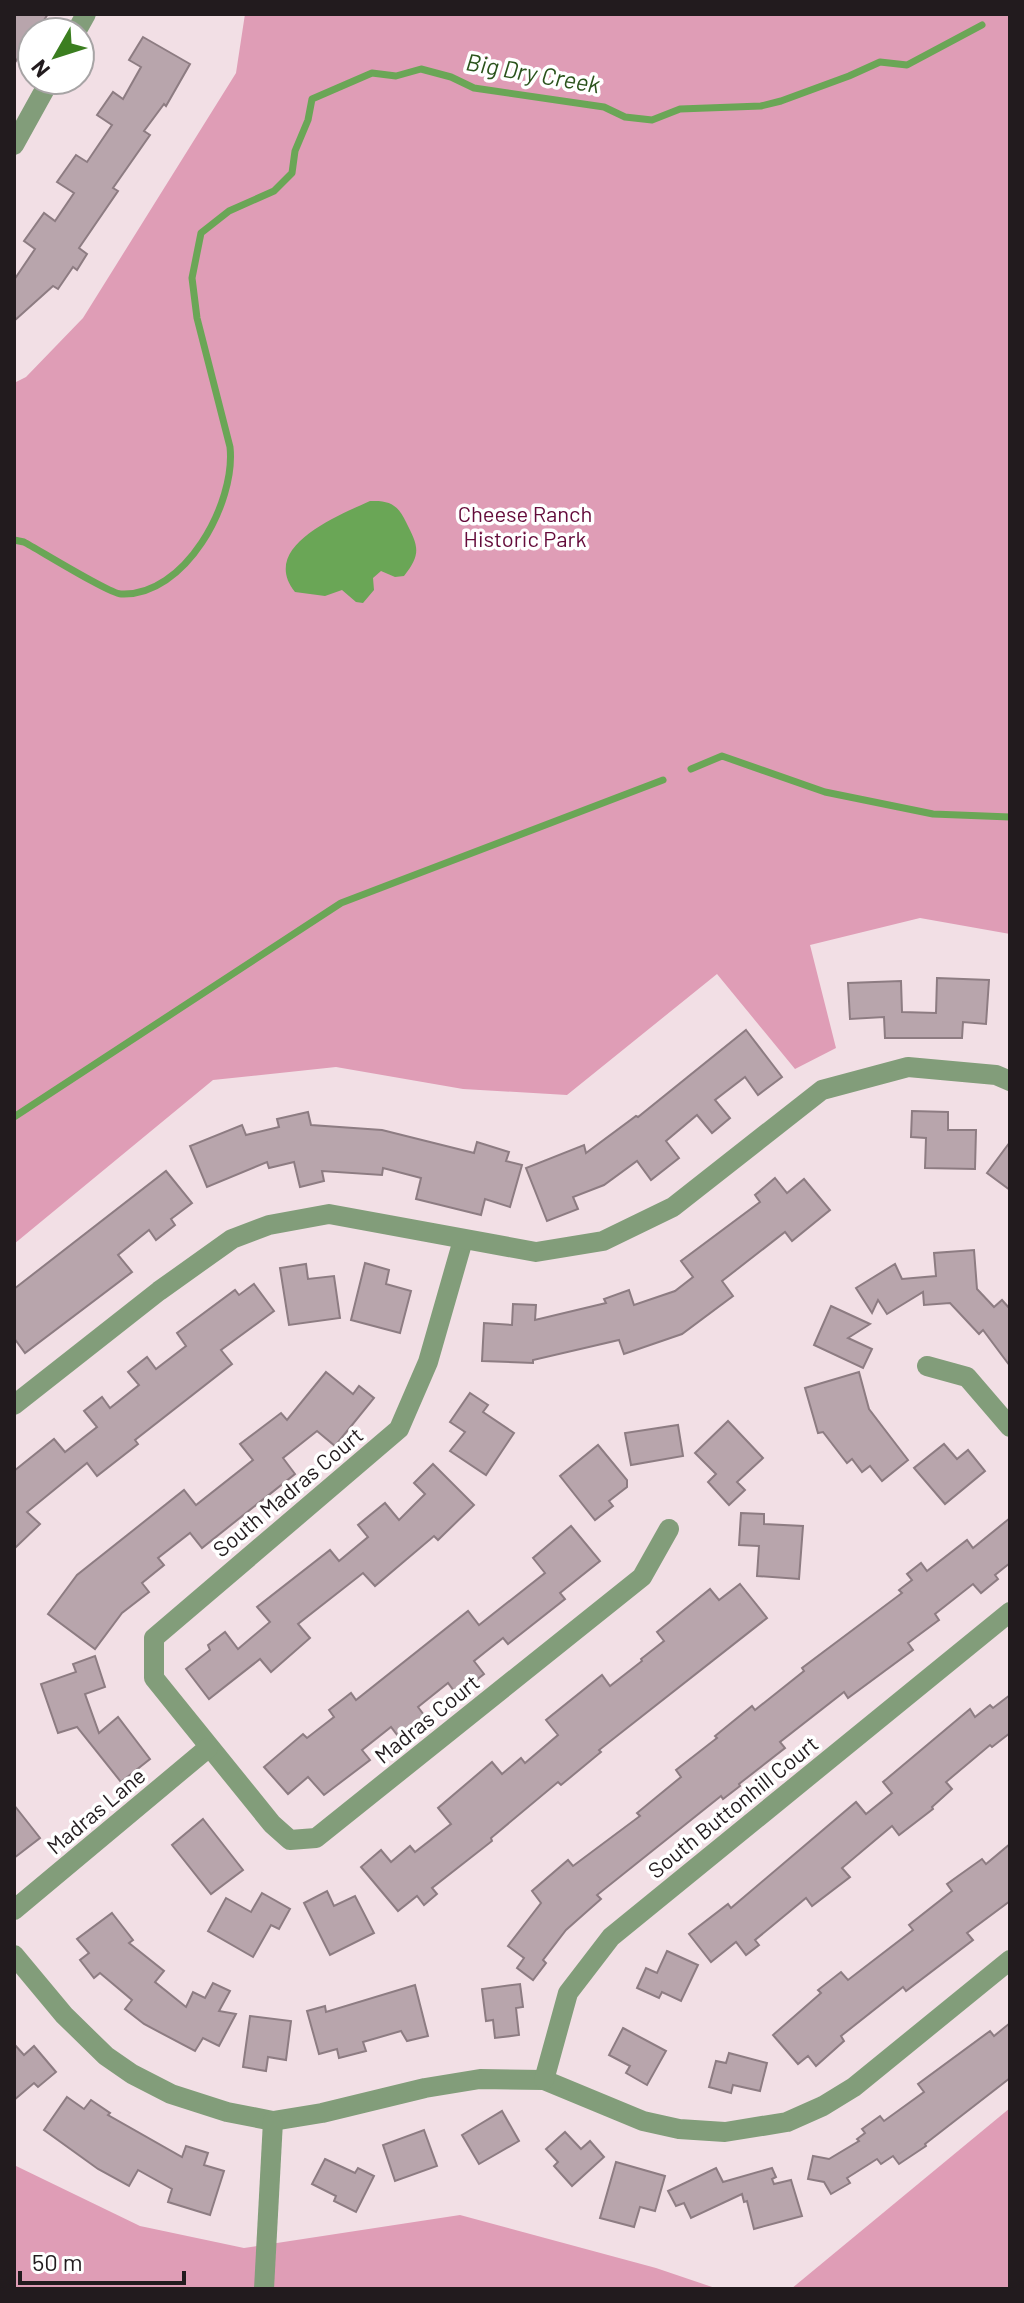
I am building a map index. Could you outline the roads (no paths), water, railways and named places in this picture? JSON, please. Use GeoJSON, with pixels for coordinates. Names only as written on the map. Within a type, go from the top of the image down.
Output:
{"type":"FeatureCollection","features":[{"type":"Feature","properties":{"kind":"street"},"geometry":{"type":"LineString","coordinates":[[14,145],[41,96]]}},
{"type":"Feature","properties":{"kind":"street"},"geometry":{"type":"LineString","coordinates":[[14,1405],[159,1291],[232,1239],[269,1225],[329,1214],[536,1252],[603,1241],[673,1207],[822,1090],[908,1067],[996,1075],[1010,1081]]}},
{"type":"Feature","properties":{"kind":"street","name":"South Madras Court"},"geometry":{"type":"LineString","coordinates":[[208,1748],[154,1678],[154,1638],[399,1429],[428,1362],[463,1240]]}},
{"type":"Feature","properties":{"kind":"street"},"geometry":{"type":"LineString","coordinates":[[927,1366],[967,1377],[1010,1427]]}},
{"type":"Feature","properties":{"kind":"street","name":"Madras Court"},"geometry":{"type":"LineString","coordinates":[[208,1748],[272,1824],[290,1840],[316,1838],[642,1577],[669,1529]]}},
{"type":"Feature","properties":{"kind":"street","name":"South Buttonhill Court"},"geometry":{"type":"LineString","coordinates":[[544,2080],[568,1993],[611,1937],[1010,1612]]}},
{"type":"Feature","properties":{"kind":"street","name":"Madras Lane"},"geometry":{"type":"LineString","coordinates":[[14,1910],[208,1748]]}},
{"type":"Feature","properties":{"kind":"street"},"geometry":{"type":"LineString","coordinates":[[14,1955],[64,2015],[106,2056],[132,2074],[171,2094],[227,2112],[273,2121],[480,2079],[544,2080],[643,2121],[679,2129],[725,2132],[787,2122],[823,2106],[854,2087],[1010,1960]]}},
{"type":"Feature","properties":{"kind":"street"},"geometry":{"type":"LineString","coordinates":[[264,2289],[273,2121]]}},
{"type":"Feature","properties":{"kind":"waterway","name":"Big Dry Creek"},"geometry":{"type":"LineString","coordinates":[[14,540],[24,542],[89,580],[121,594],[144,591],[166,580],[185,564],[202,543],[224,494],[230,470],[230,447],[197,318],[192,278],[201,233],[229,211],[274,191],[292,173],[295,151],[308,120],[312,99],[372,73],[396,76],[421,69],[451,77],[474,88],[604,107],[625,117],[652,120],[680,109],[761,106],[880,62],[907,65],[982,25]]}},
{"type":"Feature","properties":{"kind":"waterway"},"geometry":{"type":"LineString","coordinates":[[691,769],[722,756],[825,792],[933,814],[1010,817]]}},
{"type":"Feature","properties":{"kind":"waterway"},"geometry":{"type":"LineString","coordinates":[[14,1117],[341,903],[663,780]]}},
{"type":"Feature","properties":{"kind":"park label","name":"Cheese Ranch Historic Park"},"geometry":{"type":"Point","coordinates":[525,526]}}]}
